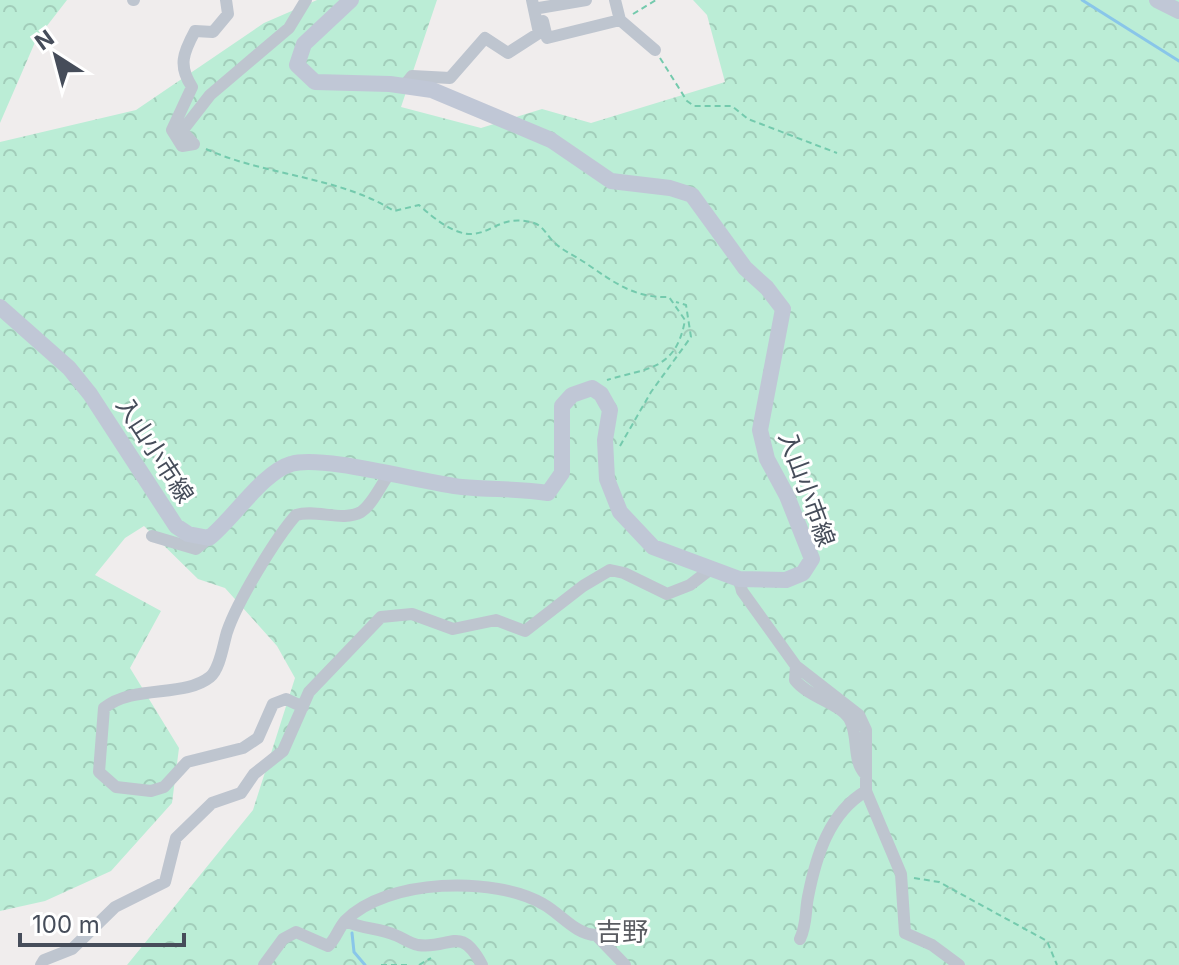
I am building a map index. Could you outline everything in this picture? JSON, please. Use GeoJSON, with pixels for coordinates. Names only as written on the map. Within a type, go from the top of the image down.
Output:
{"type":"FeatureCollection","features":[{"type":"Feature","properties":{"kind":"main road","name":"入山小市線"},"geometry":{"type":"LineString","coordinates":[[351,0],[304,44],[297,65],[315,82],[432,90],[551,140],[611,181],[670,188],[692,195],[745,268],[767,288],[783,309],[760,430],[767,459],[787,496],[812,559],[803,573],[786,580],[739,579],[653,547],[620,512],[607,479],[605,440],[610,410],[601,394]]}},
{"type":"Feature","properties":{"kind":"main road"},"geometry":{"type":"LineString","coordinates":[[1157,0],[1179,11]]}},
{"type":"Feature","properties":{"kind":"main road","name":"入山小市線"},"geometry":{"type":"LineString","coordinates":[[0,307],[69,368],[90,394],[176,526],[188,534],[209,538]]}},
{"type":"Feature","properties":{"kind":"main road"},"geometry":{"type":"LineString","coordinates":[[209,538],[270,477],[291,464],[348,467],[464,487],[514,488],[548,493],[562,473],[562,406],[572,395],[592,388],[601,394]]}},
{"type":"Feature","properties":{"kind":"street"},"geometry":{"type":"LineString","coordinates":[[194,144],[182,146],[172,130],[192,87],[182,72],[183,54],[195,31],[213,32],[228,14],[226,0]]}},
{"type":"Feature","properties":{"kind":"street"},"geometry":{"type":"LineString","coordinates":[[194,144],[182,131],[210,95],[289,28],[306,0]]}},
{"type":"Feature","properties":{"kind":"street"},"geometry":{"type":"LineString","coordinates":[[535,6],[586,0]]}},
{"type":"Feature","properties":{"kind":"street"},"geometry":{"type":"LineString","coordinates":[[615,0],[620,20],[655,50]]}},
{"type":"Feature","properties":{"kind":"street"},"geometry":{"type":"LineString","coordinates":[[404,86],[412,76],[450,78],[485,38],[508,53],[539,33],[535,6]]}},
{"type":"Feature","properties":{"kind":"street"},"geometry":{"type":"LineString","coordinates":[[535,6],[547,38],[620,20]]}},
{"type":"Feature","properties":{"kind":"street"},"geometry":{"type":"LineString","coordinates":[[303,707],[286,699],[273,704],[258,738],[243,748],[187,762],[164,787],[151,791],[116,787],[99,772],[104,708],[113,702],[153,690],[200,684],[213,675],[232,617],[296,515],[311,510],[346,516],[363,511],[389,474]]}},
{"type":"Feature","properties":{"kind":"street"},"geometry":{"type":"LineString","coordinates":[[152,536],[196,549],[209,538]]}},
{"type":"Feature","properties":{"kind":"street"},"geometry":{"type":"LineString","coordinates":[[41,965],[44,960],[72,949],[115,907],[165,882],[176,838],[212,803],[241,793],[254,774],[283,751],[309,692],[375,621],[388,614],[412,614],[453,629],[496,620],[525,631],[583,586],[610,570],[624,573],[667,594],[690,585],[712,568]]}},
{"type":"Feature","properties":{"kind":"street"},"geometry":{"type":"LineString","coordinates":[[739,579],[742,591],[796,666],[859,715],[866,730],[866,791],[898,867],[905,933],[932,945],[959,965]]}},
{"type":"Feature","properties":{"kind":"street"},"geometry":{"type":"LineString","coordinates":[[800,939],[806,926],[808,898],[827,832],[848,806],[866,791]]}},
{"type":"Feature","properties":{"kind":"street"},"geometry":{"type":"LineString","coordinates":[[264,965],[283,939],[296,932],[328,946],[346,921],[402,890],[435,886],[508,889],[543,904],[587,935],[596,935],[625,965]]}},
{"type":"Feature","properties":{"kind":"street"},"geometry":{"type":"LineString","coordinates":[[346,921],[394,934],[414,944],[431,946],[449,939],[461,942],[473,949],[482,965]]}},
{"type":"Feature","properties":{"kind":"path"},"geometry":{"type":"LineString","coordinates":[[620,20],[656,0]]}},
{"type":"Feature","properties":{"kind":"path"},"geometry":{"type":"LineString","coordinates":[[655,50],[687,101],[694,106],[732,106],[748,119],[837,153]]}},
{"type":"Feature","properties":{"kind":"path"},"geometry":{"type":"LineString","coordinates":[[194,144],[242,165],[296,174],[379,201],[394,211],[419,205],[444,227],[472,237],[519,220],[538,224],[555,244],[613,285],[648,298],[669,297],[685,320],[683,331],[660,365],[649,371],[606,380],[600,385],[601,394]]}},
{"type":"Feature","properties":{"kind":"path"},"geometry":{"type":"LineString","coordinates":[[618,448],[640,416],[651,392],[691,337],[686,305],[675,302]]}},
{"type":"Feature","properties":{"kind":"path"},"geometry":{"type":"LineString","coordinates":[[898,867],[903,866],[918,881],[939,882],[1047,941],[1057,965]]}},
{"type":"Feature","properties":{"kind":"path"},"geometry":{"type":"LineString","coordinates":[[381,965],[411,965]]}},
{"type":"Feature","properties":{"kind":"green space"},"geometry":{"type":"Polygon","coordinates":[[[0,0],[67,0],[36,40],[0,123],[0,0]]]}},
{"type":"Feature","properties":{"kind":"green space"},"geometry":{"type":"Polygon","coordinates":[[[317,0],[437,0],[401,107],[481,128],[542,109],[591,123],[725,82],[707,15],[693,0],[1179,0],[1179,965],[127,965],[253,810],[295,678],[277,646],[225,588],[198,579],[144,526],[125,538],[95,575],[161,611],[130,668],[179,748],[172,803],[111,871],[45,901],[0,911],[0,142],[136,110],[264,23],[317,0]]]}},
{"type":"Feature","properties":{"kind":"waterway"},"geometry":{"type":"LineString","coordinates":[[1082,0],[1179,61]]}},
{"type":"Feature","properties":{"kind":"waterway"},"geometry":{"type":"LineString","coordinates":[[352,933],[354,952],[365,965]]}},
{"type":"Feature","properties":{"kind":"district","name":"吉野"},"geometry":{"type":"Point","coordinates":[622,931]}}]}
